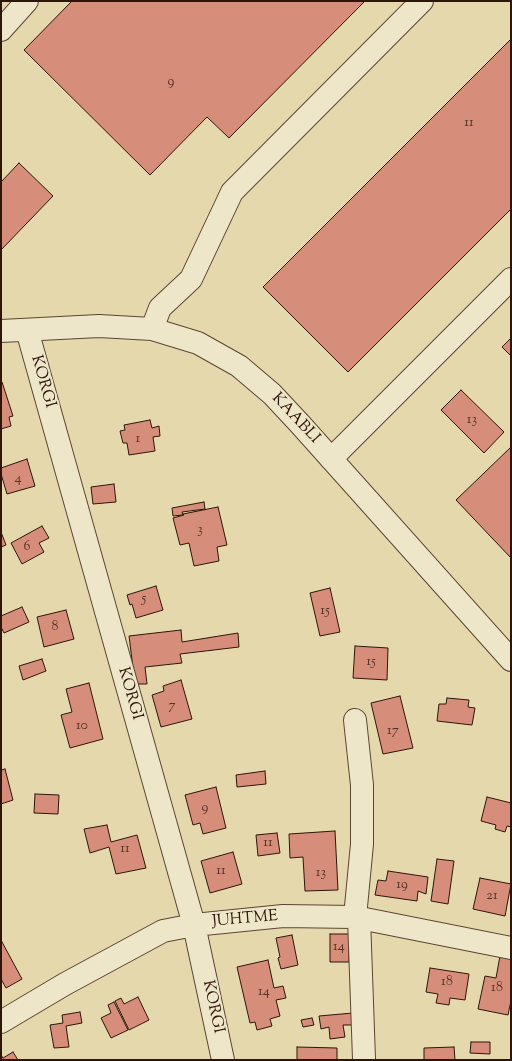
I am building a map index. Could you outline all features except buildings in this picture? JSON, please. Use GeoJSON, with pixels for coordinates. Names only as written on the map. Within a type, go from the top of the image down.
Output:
{"type":"FeatureCollection","features":[{"type":"Feature","properties":{"kind":"street"},"geometry":{"type":"LineString","coordinates":[[1,30],[27,1]]}},
{"type":"Feature","properties":{"kind":"street"},"geometry":{"type":"LineString","coordinates":[[152,329],[160,308],[191,279],[232,192],[422,1]]}},
{"type":"Feature","properties":{"kind":"street"},"geometry":{"type":"LineString","coordinates":[[332,459],[511,279]]}},
{"type":"Feature","properties":{"kind":"street","name":"KAABLI"},"geometry":{"type":"LineString","coordinates":[[1,331],[99,326],[152,329],[198,343],[239,366],[272,394],[511,660]]}},
{"type":"Feature","properties":{"kind":"street","name":"KORGI"},"geometry":{"type":"LineString","coordinates":[[27,330],[194,925],[223,1060]]}},
{"type":"Feature","properties":{"kind":"street"},"geometry":{"type":"LineString","coordinates":[[355,720],[362,785],[362,844],[357,918],[364,1059]]}},
{"type":"Feature","properties":{"kind":"street","name":"JUHTME"},"geometry":{"type":"LineString","coordinates":[[1,1022],[65,984],[163,931],[194,925],[283,916],[357,918],[511,948]]}}]}
